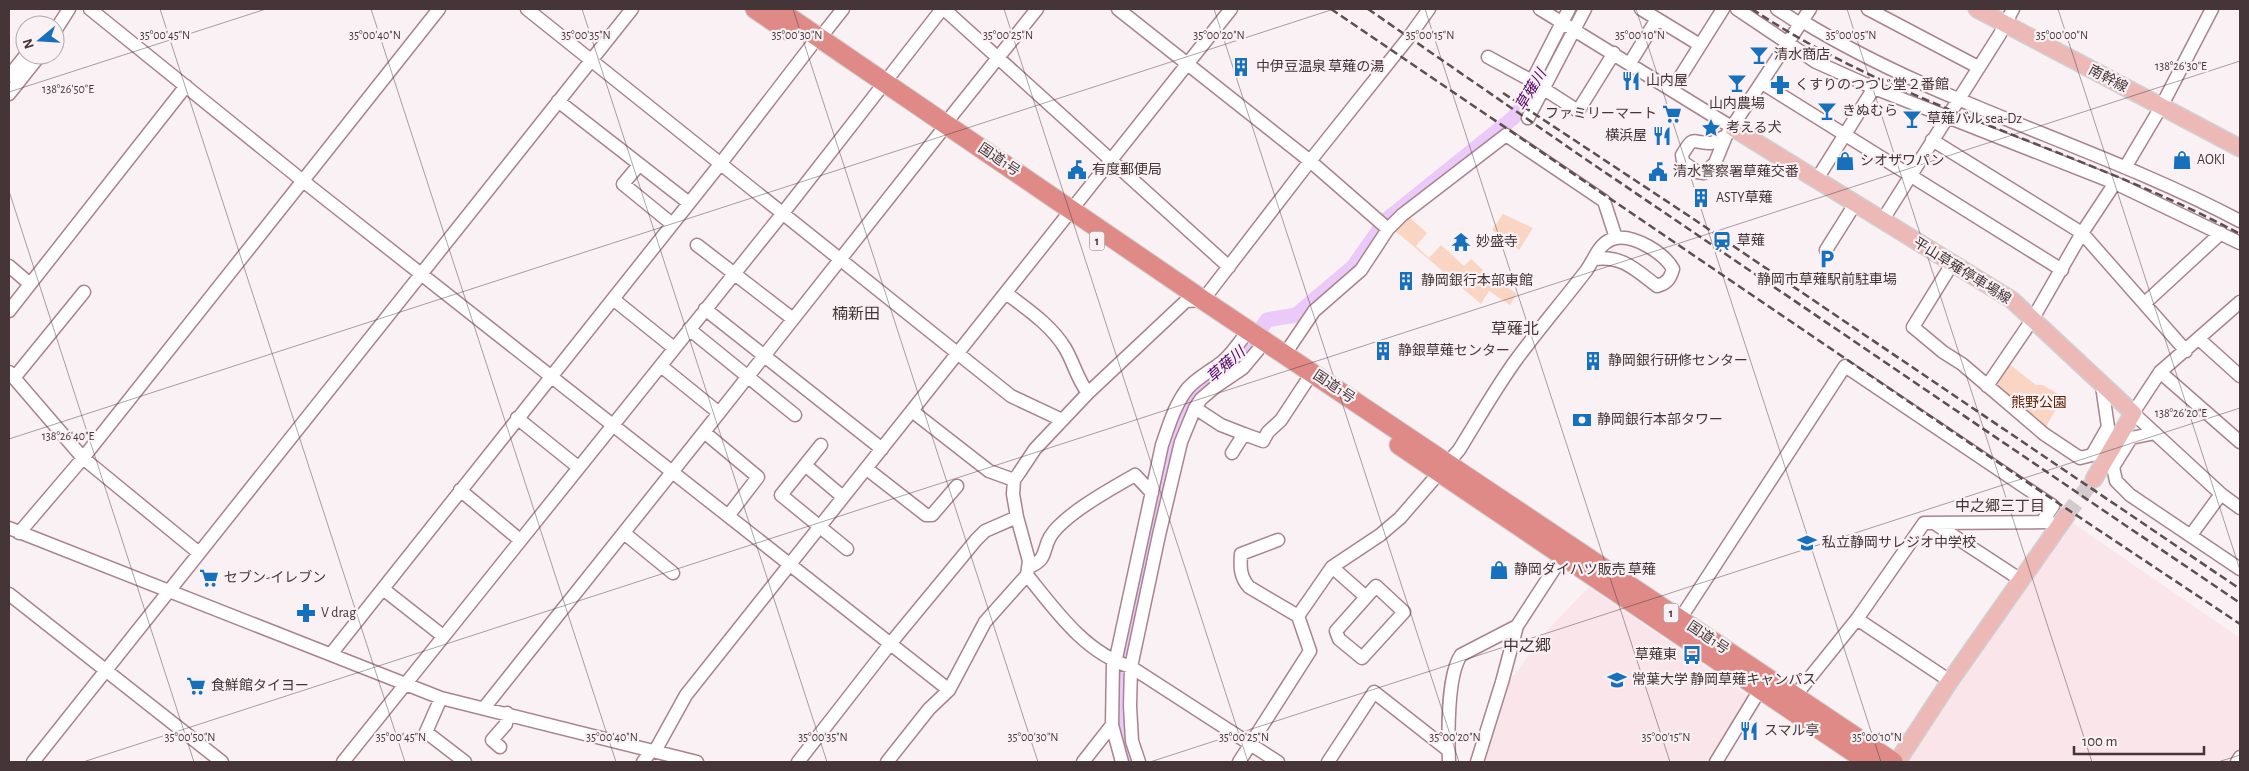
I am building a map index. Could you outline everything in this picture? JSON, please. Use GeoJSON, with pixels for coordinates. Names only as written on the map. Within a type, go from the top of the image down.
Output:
{"type":"FeatureCollection","features":[{"type":"Feature","properties":{"kind":"highway","name":"国道1号"},"geometry":{"type":"LineString","coordinates":[[755,9],[815,42],[882,86],[1194,301],[1242,339],[1306,382],[1680,619],[1868,762]]}},
{"type":"Feature","properties":{"kind":"highway","name":"国道1号"},"geometry":{"type":"LineString","coordinates":[[777,9],[815,42]]}},
{"type":"Feature","properties":{"kind":"highway","name":"国道1号"},"geometry":{"type":"LineString","coordinates":[[1194,301],[1285,354],[1444,468],[1562,558],[1763,684],[1795,696],[1893,762]]}},
{"type":"Feature","properties":{"kind":"main road","name":"南幹線"},"geometry":{"type":"LineString","coordinates":[[1977,9],[2240,148]]}},
{"type":"Feature","properties":{"kind":"main road","name":"平山草薙停車場線"},"geometry":{"type":"LineString","coordinates":[[1729,132],[1816,179],[2012,300],[2133,413]]}},
{"type":"Feature","properties":{"kind":"main road"},"geometry":{"type":"LineString","coordinates":[[2094,479],[2133,413]]}},
{"type":"Feature","properties":{"kind":"main road"},"geometry":{"type":"LineString","coordinates":[[1897,762],[1950,681],[2063,519]]}},
{"type":"Feature","properties":{"kind":"street"},"geometry":{"type":"LineString","coordinates":[[90,9],[303,181],[949,690]]}},
{"type":"Feature","properties":{"kind":"street"},"geometry":{"type":"LineString","coordinates":[[439,9],[83,458],[14,530],[441,698],[697,762]]}},
{"type":"Feature","properties":{"kind":"street"},"geometry":{"type":"LineString","coordinates":[[527,9],[1011,396],[1062,420]]}},
{"type":"Feature","properties":{"kind":"street"},"geometry":{"type":"LineString","coordinates":[[33,762],[632,9]]}},
{"type":"Feature","properties":{"kind":"street"},"geometry":{"type":"LineString","coordinates":[[343,762],[783,213],[943,9],[1229,266]]}},
{"type":"Feature","properties":{"kind":"street"},"geometry":{"type":"LineString","coordinates":[[484,708],[719,414],[1037,9]]}},
{"type":"Feature","properties":{"kind":"street"},"geometry":{"type":"LineString","coordinates":[[1118,9],[1310,161],[1388,229]]}},
{"type":"Feature","properties":{"kind":"street"},"geometry":{"type":"LineString","coordinates":[[643,762],[653,751],[686,696],[1230,9]]}},
{"type":"Feature","properties":{"kind":"street"},"geometry":{"type":"LineString","coordinates":[[1278,762],[1131,668],[1114,662],[1072,630],[1028,571],[1029,560],[1017,517],[1013,494],[1014,480],[1035,449],[1088,393],[1194,301],[1229,266],[1409,37],[1428,9]]}},
{"type":"Feature","properties":{"kind":"street"},"geometry":{"type":"LineString","coordinates":[[1540,9],[1672,90],[1729,132],[1810,9]]}},
{"type":"Feature","properties":{"kind":"street"},"geometry":{"type":"LineString","coordinates":[[1488,57],[1532,81],[1569,9]]}},
{"type":"Feature","properties":{"kind":"street"},"geometry":{"type":"LineString","coordinates":[[1528,118],[1585,9]]}},
{"type":"Feature","properties":{"kind":"street"},"geometry":{"type":"LineString","coordinates":[[1641,9],[1700,45]]}},
{"type":"Feature","properties":{"kind":"street"},"geometry":{"type":"LineString","coordinates":[[1672,90],[1723,9]]}},
{"type":"Feature","properties":{"kind":"street"},"geometry":{"type":"LineString","coordinates":[[1737,9],[1816,62],[1874,88],[1947,115],[2115,184],[2240,243]]}},
{"type":"Feature","properties":{"kind":"street"},"geometry":{"type":"LineString","coordinates":[[1777,9],[1849,48],[1958,98],[2126,166],[2196,197],[2240,221]]}},
{"type":"Feature","properties":{"kind":"street"},"geometry":{"type":"LineString","coordinates":[[1868,9],[1978,67]]}},
{"type":"Feature","properties":{"kind":"street"},"geometry":{"type":"LineString","coordinates":[[1882,221],[2013,9]]}},
{"type":"Feature","properties":{"kind":"street"},"geometry":{"type":"LineString","coordinates":[[2126,166],[2161,106],[2212,9]]}},
{"type":"Feature","properties":{"kind":"street"},"geometry":{"type":"LineString","coordinates":[[331,654],[517,418],[552,377],[840,10]]}},
{"type":"Feature","properties":{"kind":"street"},"geometry":{"type":"LineString","coordinates":[[1630,63],[1657,19]]}},
{"type":"Feature","properties":{"kind":"street"},"geometry":{"type":"LineString","coordinates":[[1544,89],[1578,111],[1614,53]]}},
{"type":"Feature","properties":{"kind":"street"},"geometry":{"type":"LineString","coordinates":[[9,76],[18,65]]}},
{"type":"Feature","properties":{"kind":"street"},"geometry":{"type":"LineString","coordinates":[[9,94],[32,65]]}},
{"type":"Feature","properties":{"kind":"street"},"geometry":{"type":"LineString","coordinates":[[1762,84],[2062,270]]}},
{"type":"Feature","properties":{"kind":"street"},"geometry":{"type":"LineString","coordinates":[[9,311],[186,86]]}},
{"type":"Feature","properties":{"kind":"street"},"geometry":{"type":"LineString","coordinates":[[1816,179],[1874,88]]}},
{"type":"Feature","properties":{"kind":"street"},"geometry":{"type":"LineString","coordinates":[[558,101],[688,203]]}},
{"type":"Feature","properties":{"kind":"street"},"geometry":{"type":"LineString","coordinates":[[1285,354],[1314,311],[1361,270],[1388,229],[1402,215],[1506,135],[1604,201],[1616,238]]}},
{"type":"Feature","properties":{"kind":"street"},"geometry":{"type":"LineString","coordinates":[[1932,140],[2082,233],[2186,351]]}},
{"type":"Feature","properties":{"kind":"street"},"geometry":{"type":"LineString","coordinates":[[639,165],[623,184],[672,224]]}},
{"type":"Feature","properties":{"kind":"street"},"geometry":{"type":"LineString","coordinates":[[1987,386],[2032,320],[2082,233],[2115,184]]}},
{"type":"Feature","properties":{"kind":"street"},"geometry":{"type":"LineString","coordinates":[[1826,250],[1855,204]]}},
{"type":"Feature","properties":{"kind":"street"},"geometry":{"type":"LineString","coordinates":[[2145,304],[2221,233]]}},
{"type":"Feature","properties":{"kind":"street"},"geometry":{"type":"LineString","coordinates":[[1298,616],[1332,568],[1380,535],[1400,518],[1444,468],[1458,450],[1515,361],[1594,259],[1604,243],[1616,238],[1639,241],[1669,262],[1673,269],[1665,284],[1657,286],[1620,260],[1609,257],[1594,259]]}},
{"type":"Feature","properties":{"kind":"street"},"geometry":{"type":"LineString","coordinates":[[697,245],[793,319]]}},
{"type":"Feature","properties":{"kind":"street"},"geometry":{"type":"LineString","coordinates":[[1952,264],[1913,327],[2044,434],[2080,458],[2092,455],[2108,427],[2102,386]]}},
{"type":"Feature","properties":{"kind":"street"},"geometry":{"type":"LineString","coordinates":[[9,266],[30,284]]}},
{"type":"Feature","properties":{"kind":"street"},"geometry":{"type":"LineString","coordinates":[[84,292],[12,380],[83,458],[199,553]]}},
{"type":"Feature","properties":{"kind":"street"},"geometry":{"type":"LineString","coordinates":[[1006,293],[1046,325],[1058,338],[1066,350],[1079,381],[1088,393]]}},
{"type":"Feature","properties":{"kind":"street"},"geometry":{"type":"LineString","coordinates":[[613,299],[674,348]]}},
{"type":"Feature","properties":{"kind":"street"},"geometry":{"type":"LineString","coordinates":[[2240,302],[2160,372],[2133,413],[2221,494],[2240,508]]}},
{"type":"Feature","properties":{"kind":"street"},"geometry":{"type":"LineString","coordinates":[[705,309],[882,449]]}},
{"type":"Feature","properties":{"kind":"street"},"geometry":{"type":"LineString","coordinates":[[689,330],[795,415]]}},
{"type":"Feature","properties":{"kind":"street"},"geometry":{"type":"LineString","coordinates":[[2199,338],[2240,376]]}},
{"type":"Feature","properties":{"kind":"street"},"geometry":{"type":"LineString","coordinates":[[1122,762],[1112,725],[1114,662],[1162,445],[1180,399],[1197,379],[1219,364],[1242,339]]}},
{"type":"Feature","properties":{"kind":"street"},"geometry":{"type":"LineString","coordinates":[[1139,762],[1132,741],[1130,706],[1131,668],[1179,448],[1195,408],[1208,392],[1243,368],[1258,350]]}},
{"type":"Feature","properties":{"kind":"street"},"geometry":{"type":"LineString","coordinates":[[661,366],[719,414]]}},
{"type":"Feature","properties":{"kind":"street"},"geometry":{"type":"LineString","coordinates":[[1680,619],[1845,366],[2053,506],[2042,522]]}},
{"type":"Feature","properties":{"kind":"street"},"geometry":{"type":"LineString","coordinates":[[2160,372],[2240,442]]}},
{"type":"Feature","properties":{"kind":"street"},"geometry":{"type":"LineString","coordinates":[[1195,408],[1221,425],[1262,441],[1268,432],[1281,420],[1306,382]]}},
{"type":"Feature","properties":{"kind":"street"},"geometry":{"type":"LineString","coordinates":[[912,411],[988,471],[1014,480]]}},
{"type":"Feature","properties":{"kind":"street"},"geometry":{"type":"LineString","coordinates":[[517,418],[578,467]]}},
{"type":"Feature","properties":{"kind":"street"},"geometry":{"type":"LineString","coordinates":[[704,432],[758,477],[728,516]]}},
{"type":"Feature","properties":{"kind":"street"},"geometry":{"type":"LineString","coordinates":[[2155,433],[2131,438],[2113,467],[2116,481],[2130,495],[2240,569]]}},
{"type":"Feature","properties":{"kind":"street"},"geometry":{"type":"LineString","coordinates":[[1232,453],[1244,434]]}},
{"type":"Feature","properties":{"kind":"street"},"geometry":{"type":"LineString","coordinates":[[821,445],[781,495],[847,549]]}},
{"type":"Feature","properties":{"kind":"street"},"geometry":{"type":"LineString","coordinates":[[805,466],[843,498]]}},
{"type":"Feature","properties":{"kind":"street"},"geometry":{"type":"LineString","coordinates":[[867,468],[926,515],[932,514],[957,486]]}},
{"type":"Feature","properties":{"kind":"street"},"geometry":{"type":"LineString","coordinates":[[887,762],[929,709],[949,690],[985,622],[1028,571],[1042,559],[1050,536],[1067,520],[1100,495],[1135,475],[1152,492]]}},
{"type":"Feature","properties":{"kind":"street"},"geometry":{"type":"LineString","coordinates":[[460,490],[520,540]]}},
{"type":"Feature","properties":{"kind":"street"},"geometry":{"type":"LineString","coordinates":[[2191,535],[2221,494]]}},
{"type":"Feature","properties":{"kind":"street"},"geometry":{"type":"LineString","coordinates":[[798,762],[890,644],[985,531],[1017,517]]}},
{"type":"Feature","properties":{"kind":"street"},"geometry":{"type":"LineString","coordinates":[[1795,696],[1857,619],[1924,523],[2042,522],[2063,519]]}},
{"type":"Feature","properties":{"kind":"street"},"geometry":{"type":"LineString","coordinates":[[1934,523],[2021,580]]}},
{"type":"Feature","properties":{"kind":"street"},"geometry":{"type":"LineString","coordinates":[[1143,531],[1159,534]]}},
{"type":"Feature","properties":{"kind":"street"},"geometry":{"type":"LineString","coordinates":[[624,533],[673,573]]}},
{"type":"Feature","properties":{"kind":"street"},"geometry":{"type":"LineString","coordinates":[[1239,762],[1310,651],[1298,616],[1249,587],[1244,582],[1240,571],[1241,554],[1278,540]]}},
{"type":"Feature","properties":{"kind":"street"},"geometry":{"type":"LineString","coordinates":[[1477,762],[1517,626],[1562,558]]}},
{"type":"Feature","properties":{"kind":"street"},"geometry":{"type":"LineString","coordinates":[[1332,568],[1366,597]]}},
{"type":"Feature","properties":{"kind":"street"},"geometry":{"type":"LineString","coordinates":[[1376,586],[1404,612],[1362,658],[1339,639],[1336,631],[1366,597],[1376,586]]}},
{"type":"Feature","properties":{"kind":"street"},"geometry":{"type":"LineString","coordinates":[[383,589],[443,636]]}},
{"type":"Feature","properties":{"kind":"street"},"geometry":{"type":"LineString","coordinates":[[9,594],[222,762]]}},
{"type":"Feature","properties":{"kind":"street"},"geometry":{"type":"LineString","coordinates":[[1857,619],[1950,681]]}},
{"type":"Feature","properties":{"kind":"street"},"geometry":{"type":"LineString","coordinates":[[1449,756],[1449,710],[1456,662],[1461,655],[1517,626]]}},
{"type":"Feature","properties":{"kind":"street"},"geometry":{"type":"LineString","coordinates":[[1716,762],[1763,684]]}},
{"type":"Feature","properties":{"kind":"street"},"geometry":{"type":"LineString","coordinates":[[1328,762],[1374,692],[1449,756]]}},
{"type":"Feature","properties":{"kind":"street"},"geometry":{"type":"LineString","coordinates":[[441,698],[426,732],[465,762]]}},
{"type":"Feature","properties":{"kind":"street"},"geometry":{"type":"LineString","coordinates":[[500,747],[492,740],[506,724],[506,713]]}},
{"type":"Feature","properties":{"kind":"street"},"geometry":{"type":"LineString","coordinates":[[1083,762],[1112,725]]}},
{"type":"Feature","properties":{"kind":"street"},"geometry":{"type":"LineString","coordinates":[[2237,762],[2240,757]]}},
{"type":"Feature","properties":{"kind":"shaded area"},"geometry":{"type":"Polygon","coordinates":[[[2071,522],[2240,638],[2240,746],[2229,762],[1912,762],[1908,759],[2071,522]]]}},
{"type":"Feature","properties":{"kind":"shaded area","name":"常葉大学 静岡草薙キャンパス"},"geometry":{"type":"Polygon","coordinates":[[[1589,587],[1751,698],[1711,762],[1479,762],[1502,685],[1515,674],[1551,626],[1589,587]]]}},
{"type":"Feature","properties":{"kind":"green space"},"geometry":{"type":"Polygon","coordinates":[[[1503,214],[1533,228],[1519,250],[1492,230],[1503,214]]]}},
{"type":"Feature","properties":{"kind":"green space"},"geometry":{"type":"Polygon","coordinates":[[[1407,215],[1427,233],[1416,246],[1429,258],[1441,245],[1464,266],[1471,259],[1517,294],[1510,305],[1489,291],[1481,304],[1392,228],[1407,215]]]}},
{"type":"Feature","properties":{"kind":"green space","name":"熊野公園"},"geometry":{"type":"Polygon","coordinates":[[[2008,363],[2036,385],[2043,385],[2063,397],[2044,430],[1993,387],[2008,363]]]}},
{"type":"Feature","properties":{"kind":"waterway","name":"草薙川"},"geometry":{"type":"LineString","coordinates":[[1131,755],[1122,725],[1122,676],[1169,452],[1185,407],[1203,385],[1227,369],[1243,354],[1267,320],[1296,315],[1353,267],[1386,220],[1513,118],[1528,100],[1545,68]]}},
{"type":"Feature","properties":{"kind":"tunnel"},"geometry":{"type":"LineString","coordinates":[[2066,516],[2094,479]]}},
{"type":"Feature","properties":{"kind":"railway"},"geometry":{"type":"LineString","coordinates":[[1331,9],[2058,503],[2240,624]]}},
{"type":"Feature","properties":{"kind":"railway"},"geometry":{"type":"LineString","coordinates":[[1368,9],[1578,154],[2240,603]]}},
{"type":"Feature","properties":{"kind":"railway"},"geometry":{"type":"LineString","coordinates":[[1752,9],[1810,44],[1869,74],[1931,102],[2118,177],[2180,204],[2240,234]]}},
{"type":"Feature","properties":{"kind":"railway"},"geometry":{"type":"LineString","coordinates":[[1503,93],[1686,214],[2240,589]]}},
{"type":"Feature","properties":{"kind":"place","name":"清水商店"},"geometry":{"type":"Point","coordinates":[1759,55]}},
{"type":"Feature","properties":{"kind":"place","name":"中伊豆温泉 草薙の湯"},"geometry":{"type":"Point","coordinates":[1241,67]}},
{"type":"Feature","properties":{"kind":"place","name":"山内屋"},"geometry":{"type":"Point","coordinates":[1631,81]}},
{"type":"Feature","properties":{"kind":"place","name":"山内農場"},"geometry":{"type":"Point","coordinates":[1737,83]}},
{"type":"Feature","properties":{"kind":"place","name":"くすりのつつじ堂２番館"},"geometry":{"type":"Point","coordinates":[1780,85]}},
{"type":"Feature","properties":{"kind":"place","name":"きぬむら"},"geometry":{"type":"Point","coordinates":[1827,111]}},
{"type":"Feature","properties":{"kind":"place","name":"ファミリーマート"},"geometry":{"type":"Point","coordinates":[1672,114]}},
{"type":"Feature","properties":{"kind":"place","name":"草薙バル sea-Dz"},"geometry":{"type":"Point","coordinates":[1912,119]}},
{"type":"Feature","properties":{"kind":"place","name":"考える犬"},"geometry":{"type":"Point","coordinates":[1711,128]}},
{"type":"Feature","properties":{"kind":"place","name":"横浜屋"},"geometry":{"type":"Point","coordinates":[1662,136]}},
{"type":"Feature","properties":{"kind":"place","name":"AOKI"},"geometry":{"type":"Point","coordinates":[2182,160]}},
{"type":"Feature","properties":{"kind":"place","name":"シオザワパン"},"geometry":{"type":"Point","coordinates":[1845,161]}},
{"type":"Feature","properties":{"kind":"place","name":"有度郵便局"},"geometry":{"type":"Point","coordinates":[1077,170]}},
{"type":"Feature","properties":{"kind":"place","name":"清水警察署草薙交番"},"geometry":{"type":"Point","coordinates":[1658,172]}},
{"type":"Feature","properties":{"kind":"place","name":"ASTY草薙"},"geometry":{"type":"Point","coordinates":[1701,198]}},
{"type":"Feature","properties":{"kind":"place","name":"草薙"},"geometry":{"type":"Point","coordinates":[1722,241]}},
{"type":"Feature","properties":{"kind":"place","name":"妙盛寺"},"geometry":{"type":"Point","coordinates":[1461,242]}},
{"type":"Feature","properties":{"kind":"place","name":"静岡市草薙駅前駐車場"},"geometry":{"type":"Point","coordinates":[1827,259]}},
{"type":"Feature","properties":{"kind":"place","name":"静岡銀行本部東館"},"geometry":{"type":"Point","coordinates":[1406,281]}},
{"type":"Feature","properties":{"kind":"place","name":"静銀草薙センター"},"geometry":{"type":"Point","coordinates":[1383,351]}},
{"type":"Feature","properties":{"kind":"place","name":"静岡銀行研修センター"},"geometry":{"type":"Point","coordinates":[1593,361]}},
{"type":"Feature","properties":{"kind":"place","name":"静岡銀行本部タワー"},"geometry":{"type":"Point","coordinates":[1582,420]}},
{"type":"Feature","properties":{"kind":"place","name":"私立静岡サレジオ中学校"},"geometry":{"type":"Point","coordinates":[1807,543]}},
{"type":"Feature","properties":{"kind":"place","name":"静岡ダイハツ販売 草薙"},"geometry":{"type":"Point","coordinates":[1499,570]}},
{"type":"Feature","properties":{"kind":"place","name":"セブン-イレブン"},"geometry":{"type":"Point","coordinates":[209,578]}},
{"type":"Feature","properties":{"kind":"place","name":"V drag"},"geometry":{"type":"Point","coordinates":[306,613]}},
{"type":"Feature","properties":{"kind":"place","name":"草薙東"},"geometry":{"type":"Point","coordinates":[1692,655]}},
{"type":"Feature","properties":{"kind":"place","name":"常葉大学 静岡草薙キャンパス"},"geometry":{"type":"Point","coordinates":[1617,680]}},
{"type":"Feature","properties":{"kind":"place","name":"食鮮館タイヨー"},"geometry":{"type":"Point","coordinates":[196,686]}},
{"type":"Feature","properties":{"kind":"place","name":"スマル亭"},"geometry":{"type":"Point","coordinates":[1749,731]}},
{"type":"Feature","properties":{"kind":"district","name":"楠新田"},"geometry":{"type":"Point","coordinates":[856,314]}},
{"type":"Feature","properties":{"kind":"district","name":"草薙北"},"geometry":{"type":"Point","coordinates":[1515,329]}},
{"type":"Feature","properties":{"kind":"district","name":"中之郷三丁目"},"geometry":{"type":"Point","coordinates":[2000,506]}},
{"type":"Feature","properties":{"kind":"district","name":"中之郷"},"geometry":{"type":"Point","coordinates":[1527,646]}}]}
